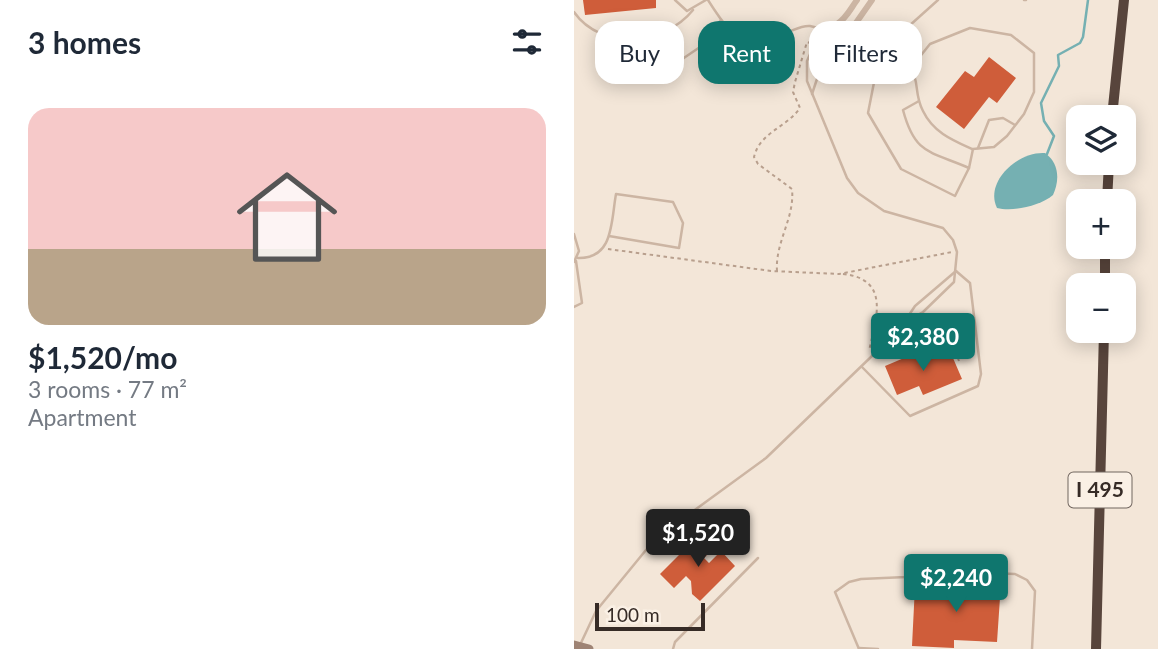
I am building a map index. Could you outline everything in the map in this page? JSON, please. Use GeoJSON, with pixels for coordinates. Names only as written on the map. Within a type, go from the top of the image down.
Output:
{"type":"FeatureCollection","features":[{"type":"Feature","properties":{"kind":"highway"},"geometry":{"type":"LineString","coordinates":[[1113,105],[1124,0]]}},
{"type":"Feature","properties":{"kind":"highway","name":"I 495"},"geometry":{"type":"LineString","coordinates":[[1096,649],[1104,343]]}},
{"type":"Feature","properties":{"kind":"main road"},"geometry":{"type":"LineString","coordinates":[[577,647],[589,649]]}},
{"type":"Feature","properties":{"kind":"street"},"geometry":{"type":"LineString","coordinates":[[840,21],[857,0]]}},
{"type":"Feature","properties":{"kind":"street"},"geometry":{"type":"LineString","coordinates":[[857,21],[872,0]]}},
{"type":"Feature","properties":{"kind":"lane"},"geometry":{"type":"LineString","coordinates":[[676,0],[681,8],[693,10]]}},
{"type":"Feature","properties":{"kind":"lane"},"geometry":{"type":"LineString","coordinates":[[574,12],[581,22],[597,32],[633,40],[654,36],[673,28],[707,0],[721,20],[738,37],[750,41],[762,41],[809,26]]}},
{"type":"Feature","properties":{"kind":"lane"},"geometry":{"type":"LineString","coordinates":[[915,21],[938,0]]}},
{"type":"Feature","properties":{"kind":"lane"},"geometry":{"type":"LineString","coordinates":[[684,58],[703,45],[721,20]]}},
{"type":"Feature","properties":{"kind":"lane"},"geometry":{"type":"LineString","coordinates":[[918,84],[923,112],[937,131],[972,149],[994,147],[1015,125],[1034,92],[1034,53],[1011,35],[970,28],[930,44],[922,54]]}},
{"type":"Feature","properties":{"kind":"lane"},"geometry":{"type":"LineString","coordinates":[[809,61],[806,71],[809,82]]}},
{"type":"Feature","properties":{"kind":"lane"},"geometry":{"type":"LineString","coordinates":[[577,647],[596,611],[655,539],[765,458],[908,320],[923,312],[954,282],[957,252],[953,240],[943,228],[884,211],[858,193],[847,178],[809,84]]}},
{"type":"Feature","properties":{"kind":"lane"},"geometry":{"type":"LineString","coordinates":[[812,94],[815,84]]}},
{"type":"Feature","properties":{"kind":"lane"},"geometry":{"type":"LineString","coordinates":[[874,84],[868,113],[901,169],[956,196],[970,168],[972,149]]}},
{"type":"Feature","properties":{"kind":"lane"},"geometry":{"type":"LineString","coordinates":[[919,101],[903,110],[910,135],[920,146],[970,168]]}},
{"type":"Feature","properties":{"kind":"lane"},"geometry":{"type":"LineString","coordinates":[[978,148],[989,120],[1003,118],[1015,125]]}},
{"type":"Feature","properties":{"kind":"lane"},"geometry":{"type":"LineString","coordinates":[[576,261],[605,249],[616,194],[673,202],[683,223],[679,248],[609,236]]}},
{"type":"Feature","properties":{"kind":"lane"},"geometry":{"type":"LineString","coordinates":[[574,234],[579,248],[576,261],[582,303],[574,307]]}},
{"type":"Feature","properties":{"kind":"lane"},"geometry":{"type":"LineString","coordinates":[[862,367],[910,416],[978,386],[981,374],[970,283],[956,271]]}},
{"type":"Feature","properties":{"kind":"lane"},"geometry":{"type":"LineString","coordinates":[[908,320],[915,306],[956,271]]}},
{"type":"Feature","properties":{"kind":"lane"},"geometry":{"type":"LineString","coordinates":[[673,649],[675,642],[758,558]]}},
{"type":"Feature","properties":{"kind":"lane"},"geometry":{"type":"LineString","coordinates":[[878,649],[859,648],[835,592],[849,582],[874,578],[906,578],[934,571],[1007,572],[1027,580],[1035,591],[1032,649]]}},
{"type":"Feature","properties":{"kind":"path"},"geometry":{"type":"LineString","coordinates":[[777,271],[779,243],[794,204],[792,189],[758,164],[754,157],[756,146],[763,137],[793,117],[800,108],[793,92],[794,82],[809,43]]}},
{"type":"Feature","properties":{"kind":"path"},"geometry":{"type":"LineString","coordinates":[[605,249],[777,271],[859,276],[867,281],[877,305],[875,336],[867,361]]}},
{"type":"Feature","properties":{"kind":"path"},"geometry":{"type":"LineString","coordinates":[[839,274],[957,252]]}},
{"type":"Feature","properties":{"kind":"path"},"geometry":{"type":"LineString","coordinates":[[950,338],[974,319]]}},
{"type":"Feature","properties":{"kind":"path"},"geometry":{"type":"LineString","coordinates":[[945,326],[959,362]]}},
{"type":"Feature","properties":{"kind":"water"},"geometry":{"type":"Polygon","coordinates":[[[1045,153],[1057,172],[1053,195],[1026,207],[997,208],[995,188],[1006,170],[1025,157],[1045,153]]]}},
{"type":"Feature","properties":{"kind":"building"},"geometry":{"type":"Polygon","coordinates":[[[583,0],[656,0],[656,8],[585,15],[583,0]]]}},
{"type":"Feature","properties":{"kind":"building"},"geometry":{"type":"Polygon","coordinates":[[[989,57],[1016,78],[997,103],[989,97],[964,129],[936,107],[965,71],[974,77],[989,57]]]}},
{"type":"Feature","properties":{"kind":"building"},"geometry":{"type":"Polygon","coordinates":[[[923,350],[927,360],[950,351],[962,379],[923,395],[919,386],[897,395],[885,366],[923,350]]]}},
{"type":"Feature","properties":{"kind":"building"},"geometry":{"type":"Polygon","coordinates":[[[696,538],[710,552],[704,558],[709,563],[721,551],[735,566],[700,601],[692,594],[691,581],[686,576],[674,588],[660,574],[696,538]]]}},
{"type":"Feature","properties":{"kind":"building"},"geometry":{"type":"Polygon","coordinates":[[[958,580],[1001,583],[997,642],[954,640],[954,648],[912,646],[915,586],[957,589],[958,580]]]}},
{"type":"Feature","properties":{"kind":"waterway"},"geometry":{"type":"LineString","coordinates":[[1047,154],[1054,136],[1044,121],[1041,103],[1059,66],[1058,55],[1080,43],[1083,37],[1088,0]]}}]}
